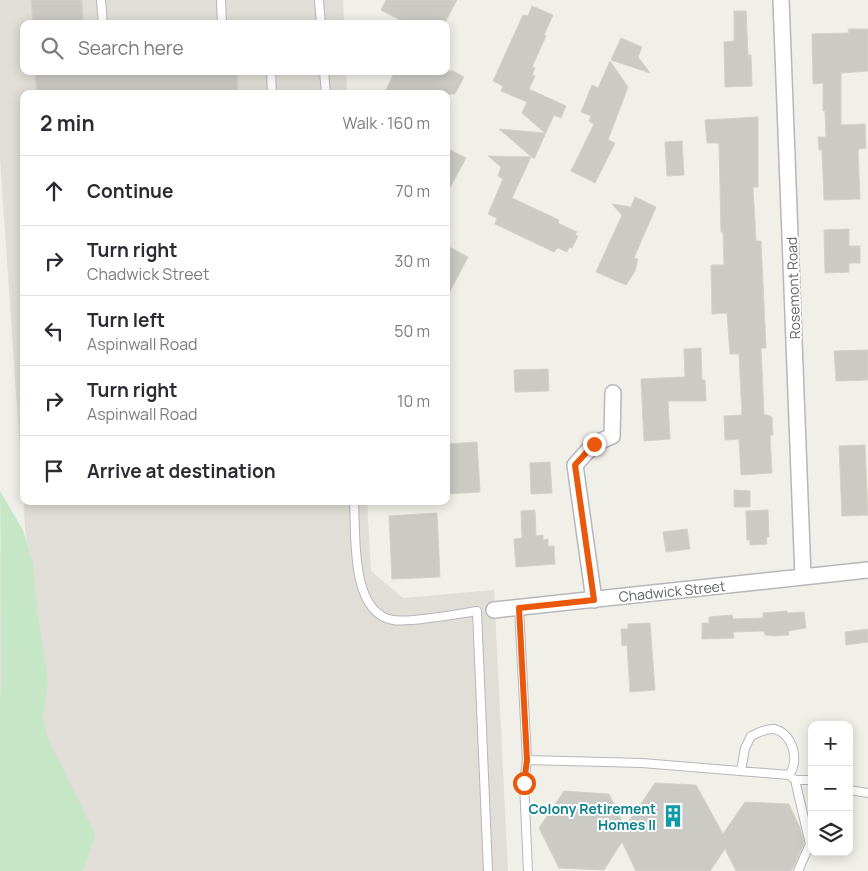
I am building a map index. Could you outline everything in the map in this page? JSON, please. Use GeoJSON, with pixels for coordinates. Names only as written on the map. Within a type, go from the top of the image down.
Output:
{"type":"FeatureCollection","features":[{"type":"Feature","properties":{"kind":"street","name":"Rosemont Road"},"geometry":{"type":"LineString","coordinates":[[781,0],[803,577]]}},
{"type":"Feature","properties":{"kind":"street"},"geometry":{"type":"LineString","coordinates":[[594,600],[575,465],[594,444],[612,436],[612,393]]}},
{"type":"Feature","properties":{"kind":"street","name":"Chadwick Street"},"geometry":{"type":"LineString","coordinates":[[494,610],[868,570]]}},
{"type":"Feature","properties":{"kind":"lane"},"geometry":{"type":"LineString","coordinates":[[101,0],[103,20]]}},
{"type":"Feature","properties":{"kind":"lane"},"geometry":{"type":"LineString","coordinates":[[220,0],[222,20]]}},
{"type":"Feature","properties":{"kind":"lane"},"geometry":{"type":"LineString","coordinates":[[319,0],[321,20]]}},
{"type":"Feature","properties":{"kind":"lane"},"geometry":{"type":"LineString","coordinates":[[271,75],[272,90]]}},
{"type":"Feature","properties":{"kind":"lane"},"geometry":{"type":"LineString","coordinates":[[324,75],[326,90]]}},
{"type":"Feature","properties":{"kind":"lane","name":"Chadwick Street"},"geometry":{"type":"LineString","coordinates":[[354,505],[362,588],[368,604],[378,614],[394,620],[494,610]]}},
{"type":"Feature","properties":{"kind":"lane"},"geometry":{"type":"LineString","coordinates":[[519,608],[527,760],[524,783],[528,871]]}},
{"type":"Feature","properties":{"kind":"lane"},"geometry":{"type":"LineString","coordinates":[[477,612],[488,871]]}},
{"type":"Feature","properties":{"kind":"lane"},"geometry":{"type":"LineString","coordinates":[[740,771],[745,748],[751,736],[772,729],[782,732],[790,741],[794,756],[792,777],[810,844],[798,871]]}},
{"type":"Feature","properties":{"kind":"lane"},"geometry":{"type":"LineString","coordinates":[[527,760],[642,763],[740,771],[808,779]]}},
{"type":"Feature","properties":{"kind":"lane"},"geometry":{"type":"LineString","coordinates":[[853,791],[868,793]]}},
{"type":"Feature","properties":{"kind":"shaded area"},"geometry":{"type":"Polygon","coordinates":[[[0,0],[343,0],[344,20],[20,20],[20,75],[346,75],[347,90],[20,90],[20,451],[0,158],[0,0]]]}},
{"type":"Feature","properties":{"kind":"shaded area"},"geometry":{"type":"Polygon","coordinates":[[[24,505],[367,505],[371,571],[403,598],[494,590],[508,871],[0,871],[0,551],[27,554],[24,505]]]}},
{"type":"Feature","properties":{"kind":"green space"},"geometry":{"type":"Polygon","coordinates":[[[0,491],[23,530],[33,565],[37,610],[48,681],[43,717],[48,739],[95,834],[83,871],[0,871],[0,698],[2,682],[0,491]]]}},
{"type":"Feature","properties":{"kind":"building"},"geometry":{"type":"Polygon","coordinates":[[[31,0],[82,0],[83,20],[33,20],[31,0]]]}},
{"type":"Feature","properties":{"kind":"building"},"geometry":{"type":"Polygon","coordinates":[[[386,0],[457,0],[446,20],[400,20],[381,10],[386,0]]]}},
{"type":"Feature","properties":{"kind":"building"},"geometry":{"type":"Polygon","coordinates":[[[532,6],[553,15],[532,67],[535,68],[532,75],[535,76],[529,89],[566,106],[561,118],[554,115],[534,159],[499,129],[545,133],[522,113],[527,102],[501,91],[503,86],[493,81],[523,15],[528,16],[532,6]]]}},
{"type":"Feature","properties":{"kind":"building"},"geometry":{"type":"Polygon","coordinates":[[[734,11],[746,11],[748,55],[751,55],[752,86],[725,87],[724,42],[734,41],[734,11]]]}},
{"type":"Feature","properties":{"kind":"building"},"geometry":{"type":"Polygon","coordinates":[[[848,29],[868,29],[868,71],[841,73],[841,125],[865,124],[866,148],[858,149],[860,199],[824,200],[822,150],[819,150],[818,137],[826,137],[825,111],[823,111],[823,83],[813,84],[812,34],[849,33],[848,29]]]}},
{"type":"Feature","properties":{"kind":"building"},"geometry":{"type":"Polygon","coordinates":[[[621,38],[642,47],[638,57],[650,73],[611,60],[621,38]]]}},
{"type":"Feature","properties":{"kind":"building"},"geometry":{"type":"Polygon","coordinates":[[[610,61],[628,87],[608,140],[615,143],[595,183],[571,171],[594,124],[589,121],[591,116],[581,112],[592,85],[598,88],[610,61]]]}},
{"type":"Feature","properties":{"kind":"building"},"geometry":{"type":"Polygon","coordinates":[[[450,71],[453,71],[464,77],[455,94],[450,94],[450,90],[386,90],[393,75],[450,75],[450,71]]]}},
{"type":"Feature","properties":{"kind":"building"},"geometry":{"type":"Polygon","coordinates":[[[35,75],[237,75],[238,90],[37,90],[35,75]]]}},
{"type":"Feature","properties":{"kind":"building"},"geometry":{"type":"Polygon","coordinates":[[[758,117],[758,187],[753,187],[756,241],[761,241],[766,348],[761,348],[764,414],[772,417],[773,435],[770,436],[772,473],[741,475],[739,439],[725,440],[724,416],[742,415],[739,354],[730,354],[727,313],[712,314],[711,265],[724,265],[723,232],[721,232],[719,143],[707,143],[705,120],[758,117]]]}},
{"type":"Feature","properties":{"kind":"building"},"geometry":{"type":"Polygon","coordinates":[[[682,141],[684,175],[667,176],[665,142],[682,141]]]}},
{"type":"Feature","properties":{"kind":"building"},"geometry":{"type":"Polygon","coordinates":[[[450,150],[466,158],[450,188],[450,150]]]}},
{"type":"Feature","properties":{"kind":"building"},"geometry":{"type":"Polygon","coordinates":[[[488,156],[531,157],[512,198],[559,220],[558,223],[577,232],[575,235],[578,236],[572,248],[569,247],[567,252],[558,248],[554,252],[495,224],[497,218],[488,214],[503,179],[498,176],[501,167],[488,156]]]}},
{"type":"Feature","properties":{"kind":"building"},"geometry":{"type":"Polygon","coordinates":[[[635,197],[656,207],[634,258],[638,259],[635,271],[626,285],[596,272],[622,215],[612,204],[631,207],[635,197]]]}},
{"type":"Feature","properties":{"kind":"building"},"geometry":{"type":"Polygon","coordinates":[[[849,229],[849,246],[860,246],[860,263],[849,263],[849,272],[825,273],[824,230],[849,229]]]}},
{"type":"Feature","properties":{"kind":"building"},"geometry":{"type":"Polygon","coordinates":[[[450,247],[468,257],[450,291],[450,247]]]}},
{"type":"Feature","properties":{"kind":"building"},"geometry":{"type":"Polygon","coordinates":[[[701,348],[702,380],[705,380],[706,401],[668,401],[670,439],[644,441],[641,379],[685,377],[684,349],[701,348]]]}},
{"type":"Feature","properties":{"kind":"building"},"geometry":{"type":"Polygon","coordinates":[[[868,350],[868,380],[836,381],[834,351],[868,350]]]}},
{"type":"Feature","properties":{"kind":"building"},"geometry":{"type":"Polygon","coordinates":[[[548,369],[549,391],[515,392],[514,370],[548,369]]]}},
{"type":"Feature","properties":{"kind":"building"},"geometry":{"type":"Polygon","coordinates":[[[477,442],[480,492],[450,494],[450,444],[477,442]]]}},
{"type":"Feature","properties":{"kind":"building"},"geometry":{"type":"Polygon","coordinates":[[[865,445],[868,515],[842,516],[839,446],[865,445]]]}},
{"type":"Feature","properties":{"kind":"building"},"geometry":{"type":"Polygon","coordinates":[[[550,462],[552,493],[531,494],[530,463],[550,462]]]}},
{"type":"Feature","properties":{"kind":"building"},"geometry":{"type":"Polygon","coordinates":[[[734,490],[750,491],[750,507],[734,507],[734,490]]]}},
{"type":"Feature","properties":{"kind":"building"},"geometry":{"type":"Polygon","coordinates":[[[535,510],[536,536],[543,535],[543,540],[548,539],[548,546],[554,546],[555,564],[516,567],[514,539],[522,538],[521,511],[535,510]]]}},
{"type":"Feature","properties":{"kind":"building"},"geometry":{"type":"Polygon","coordinates":[[[768,510],[769,537],[766,537],[767,544],[750,545],[750,540],[747,540],[746,511],[768,510]]]}},
{"type":"Feature","properties":{"kind":"building"},"geometry":{"type":"Polygon","coordinates":[[[437,513],[440,577],[392,579],[389,516],[437,513]]]}},
{"type":"Feature","properties":{"kind":"building"},"geometry":{"type":"Polygon","coordinates":[[[687,529],[690,549],[666,552],[663,532],[687,529]]]}},
{"type":"Feature","properties":{"kind":"building"},"geometry":{"type":"Polygon","coordinates":[[[787,611],[787,613],[804,612],[806,628],[788,631],[789,635],[765,635],[764,631],[733,632],[734,638],[702,639],[702,623],[709,623],[709,617],[732,615],[733,619],[763,618],[763,613],[787,611]]]}},
{"type":"Feature","properties":{"kind":"building"},"geometry":{"type":"Polygon","coordinates":[[[650,623],[655,690],[630,692],[627,645],[622,646],[621,629],[628,629],[628,624],[650,623]]]}},
{"type":"Feature","properties":{"kind":"building"},"geometry":{"type":"Polygon","coordinates":[[[868,629],[868,642],[846,645],[845,632],[868,629]]]}},
{"type":"Feature","properties":{"kind":"building","name":"Colony Retirement Homes II"},"geometry":{"type":"Polygon","coordinates":[[[655,783],[696,785],[723,834],[745,802],[789,804],[800,828],[804,843],[791,871],[736,871],[725,849],[710,871],[636,871],[622,842],[604,870],[559,868],[539,828],[564,791],[609,794],[625,827],[655,783]]]}},
{"type":"Feature","properties":{"kind":"place","name":"Colony Retirement Homes II"},"geometry":{"type":"Point","coordinates":[673,816]}},
{"type":"Feature","properties":{"kind":"route"},"geometry":{"type":"LineString","coordinates":[[524,783],[527,760],[519,608],[594,600],[575,465],[594,444]]}}]}
